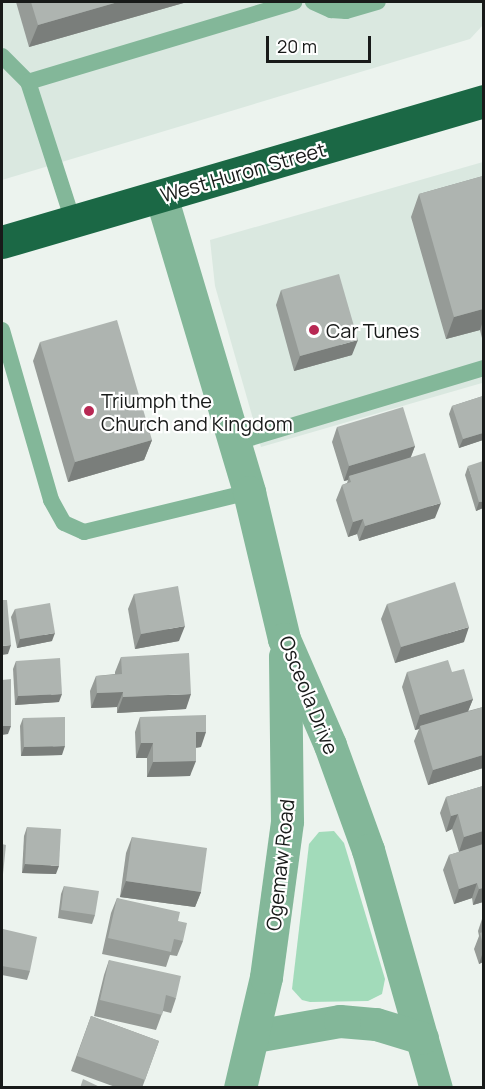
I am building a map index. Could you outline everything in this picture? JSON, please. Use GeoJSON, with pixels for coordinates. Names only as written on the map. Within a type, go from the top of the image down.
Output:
{"type":"FeatureCollection","features":[{"type":"Feature","properties":{"kind":"highway","name":"West Huron Street"},"geometry":{"type":"LineString","coordinates":[[2,242],[483,101]]}},
{"type":"Feature","properties":{"kind":"street","name":"Osceola Drive"},"geometry":{"type":"LineString","coordinates":[[161,196],[249,492],[284,639],[330,745],[368,850],[436,1088]]}},
{"type":"Feature","properties":{"kind":"street","name":"Ogemaw Road"},"geometry":{"type":"LineString","coordinates":[[240,1088],[255,1036],[276,916],[287,821],[284,639]]}},
{"type":"Feature","properties":{"kind":"street"},"geometry":{"type":"LineString","coordinates":[[255,1036],[340,1021],[376,1024],[422,1038]]}},
{"type":"Feature","properties":{"kind":"lane"},"geometry":{"type":"LineString","coordinates":[[28,82],[294,2]]}},
{"type":"Feature","properties":{"kind":"lane"},"geometry":{"type":"LineString","coordinates":[[313,2],[331,10],[346,11],[378,2]]}},
{"type":"Feature","properties":{"kind":"lane"},"geometry":{"type":"LineString","coordinates":[[2,56],[28,82],[73,221]]}},
{"type":"Feature","properties":{"kind":"lane"},"geometry":{"type":"LineString","coordinates":[[2,330],[51,500],[64,523],[84,532],[249,492]]}},
{"type":"Feature","properties":{"kind":"lane"},"geometry":{"type":"LineString","coordinates":[[234,442],[483,368]]}},
{"type":"Feature","properties":{"kind":"shaded area"},"geometry":{"type":"Polygon","coordinates":[[[2,2],[483,2],[483,25],[470,39],[2,180],[2,2]]]}},
{"type":"Feature","properties":{"kind":"shaded area"},"geometry":{"type":"Polygon","coordinates":[[[483,162],[483,386],[482,383],[261,447],[215,286],[210,240],[483,162]]]}},
{"type":"Feature","properties":{"kind":"green space"},"geometry":{"type":"Polygon","coordinates":[[[334,831],[344,843],[385,979],[382,994],[368,1001],[310,1002],[302,1000],[292,989],[309,844],[319,832],[334,831]]]}},
{"type":"Feature","properties":{"kind":"building"},"geometry":{"type":"Polygon","coordinates":[[[31,2],[118,2],[38,25],[31,2]]]}},
{"type":"Feature","properties":{"kind":"building"},"geometry":{"type":"Polygon","coordinates":[[[483,176],[483,309],[454,317],[419,194],[483,176]]]}},
{"type":"Feature","properties":{"kind":"building","name":"Car Tunes"},"geometry":{"type":"Polygon","coordinates":[[[339,274],[358,340],[300,356],[281,290],[339,274]]]}},
{"type":"Feature","properties":{"kind":"building","name":"Triumph the Church and Kingdom"},"geometry":{"type":"Polygon","coordinates":[[[117,320],[152,440],[75,462],[40,342],[117,320]]]}},
{"type":"Feature","properties":{"kind":"building"},"geometry":{"type":"Polygon","coordinates":[[[483,396],[483,433],[463,439],[452,406],[483,396]]]}},
{"type":"Feature","properties":{"kind":"building"},"geometry":{"type":"Polygon","coordinates":[[[403,407],[415,446],[349,466],[337,427],[403,407]]]}},
{"type":"Feature","properties":{"kind":"building"},"geometry":{"type":"Polygon","coordinates":[[[425,453],[441,503],[365,526],[363,519],[353,522],[342,485],[351,482],[349,476],[425,453]]]}},
{"type":"Feature","properties":{"kind":"building"},"geometry":{"type":"Polygon","coordinates":[[[483,461],[483,501],[479,502],[468,466],[483,461]]]}},
{"type":"Feature","properties":{"kind":"building"},"geometry":{"type":"Polygon","coordinates":[[[455,582],[469,627],[401,647],[387,604],[455,582]]]}},
{"type":"Feature","properties":{"kind":"building"},"geometry":{"type":"Polygon","coordinates":[[[178,586],[185,626],[141,634],[134,594],[178,586]]]}},
{"type":"Feature","properties":{"kind":"building"},"geometry":{"type":"Polygon","coordinates":[[[2,600],[7,600],[11,645],[2,646],[2,600]]]}},
{"type":"Feature","properties":{"kind":"building"},"geometry":{"type":"Polygon","coordinates":[[[50,603],[55,633],[20,639],[15,609],[50,603]]]}},
{"type":"Feature","properties":{"kind":"building"},"geometry":{"type":"Polygon","coordinates":[[[189,653],[191,694],[123,697],[123,692],[97,693],[96,676],[122,674],[121,657],[189,653]]]}},
{"type":"Feature","properties":{"kind":"building"},"geometry":{"type":"Polygon","coordinates":[[[60,658],[62,694],[18,696],[16,661],[60,658]]]}},
{"type":"Feature","properties":{"kind":"building"},"geometry":{"type":"Polygon","coordinates":[[[448,660],[452,672],[464,669],[473,699],[420,715],[407,672],[448,660]]]}},
{"type":"Feature","properties":{"kind":"building"},"geometry":{"type":"Polygon","coordinates":[[[11,679],[11,726],[2,726],[2,680],[11,679]]]}},
{"type":"Feature","properties":{"kind":"building"},"geometry":{"type":"Polygon","coordinates":[[[483,707],[483,755],[433,770],[420,726],[483,707]]]}},
{"type":"Feature","properties":{"kind":"building"},"geometry":{"type":"Polygon","coordinates":[[[206,715],[206,732],[196,732],[196,761],[153,762],[153,743],[141,743],[140,717],[206,715]]]}},
{"type":"Feature","properties":{"kind":"building"},"geometry":{"type":"Polygon","coordinates":[[[65,717],[65,746],[24,747],[23,718],[65,717]]]}},
{"type":"Feature","properties":{"kind":"building"},"geometry":{"type":"Polygon","coordinates":[[[483,786],[483,831],[464,837],[458,814],[451,816],[446,797],[483,786]]]}},
{"type":"Feature","properties":{"kind":"building"},"geometry":{"type":"Polygon","coordinates":[[[27,827],[61,829],[59,866],[25,864],[27,827]]]}},
{"type":"Feature","properties":{"kind":"building"},"geometry":{"type":"Polygon","coordinates":[[[132,837],[207,848],[201,892],[126,881],[132,837]]]}},
{"type":"Feature","properties":{"kind":"building"},"geometry":{"type":"Polygon","coordinates":[[[2,844],[6,845],[3,874],[2,874],[2,844]]]}},
{"type":"Feature","properties":{"kind":"building"},"geometry":{"type":"Polygon","coordinates":[[[483,844],[483,888],[479,889],[477,883],[459,889],[449,855],[483,844]]]}},
{"type":"Feature","properties":{"kind":"building"},"geometry":{"type":"Polygon","coordinates":[[[64,886],[99,891],[95,915],[61,910],[64,886]]]}},
{"type":"Feature","properties":{"kind":"building"},"geometry":{"type":"Polygon","coordinates":[[[117,898],[180,912],[178,921],[187,923],[183,941],[174,939],[171,952],[108,938],[117,898]]]}},
{"type":"Feature","properties":{"kind":"building"},"geometry":{"type":"Polygon","coordinates":[[[3,929],[37,937],[30,971],[2,966],[3,929]]]}},
{"type":"Feature","properties":{"kind":"building"},"geometry":{"type":"Polygon","coordinates":[[[109,960],[181,976],[176,998],[166,995],[162,1015],[100,1000],[109,960]]]}},
{"type":"Feature","properties":{"kind":"building"},"geometry":{"type":"Polygon","coordinates":[[[91,1016],[159,1041],[145,1080],[77,1056],[91,1016]]]}},
{"type":"Feature","properties":{"kind":"building"},"geometry":{"type":"Polygon","coordinates":[[[83,1079],[102,1088],[80,1088],[83,1079]]]}},
{"type":"Feature","properties":{"kind":"place","name":"Car Tunes"},"geometry":{"type":"Point","coordinates":[314,330]}},
{"type":"Feature","properties":{"kind":"place","name":"Triumph the Church and Kingdom"},"geometry":{"type":"Point","coordinates":[89,411]}}]}
